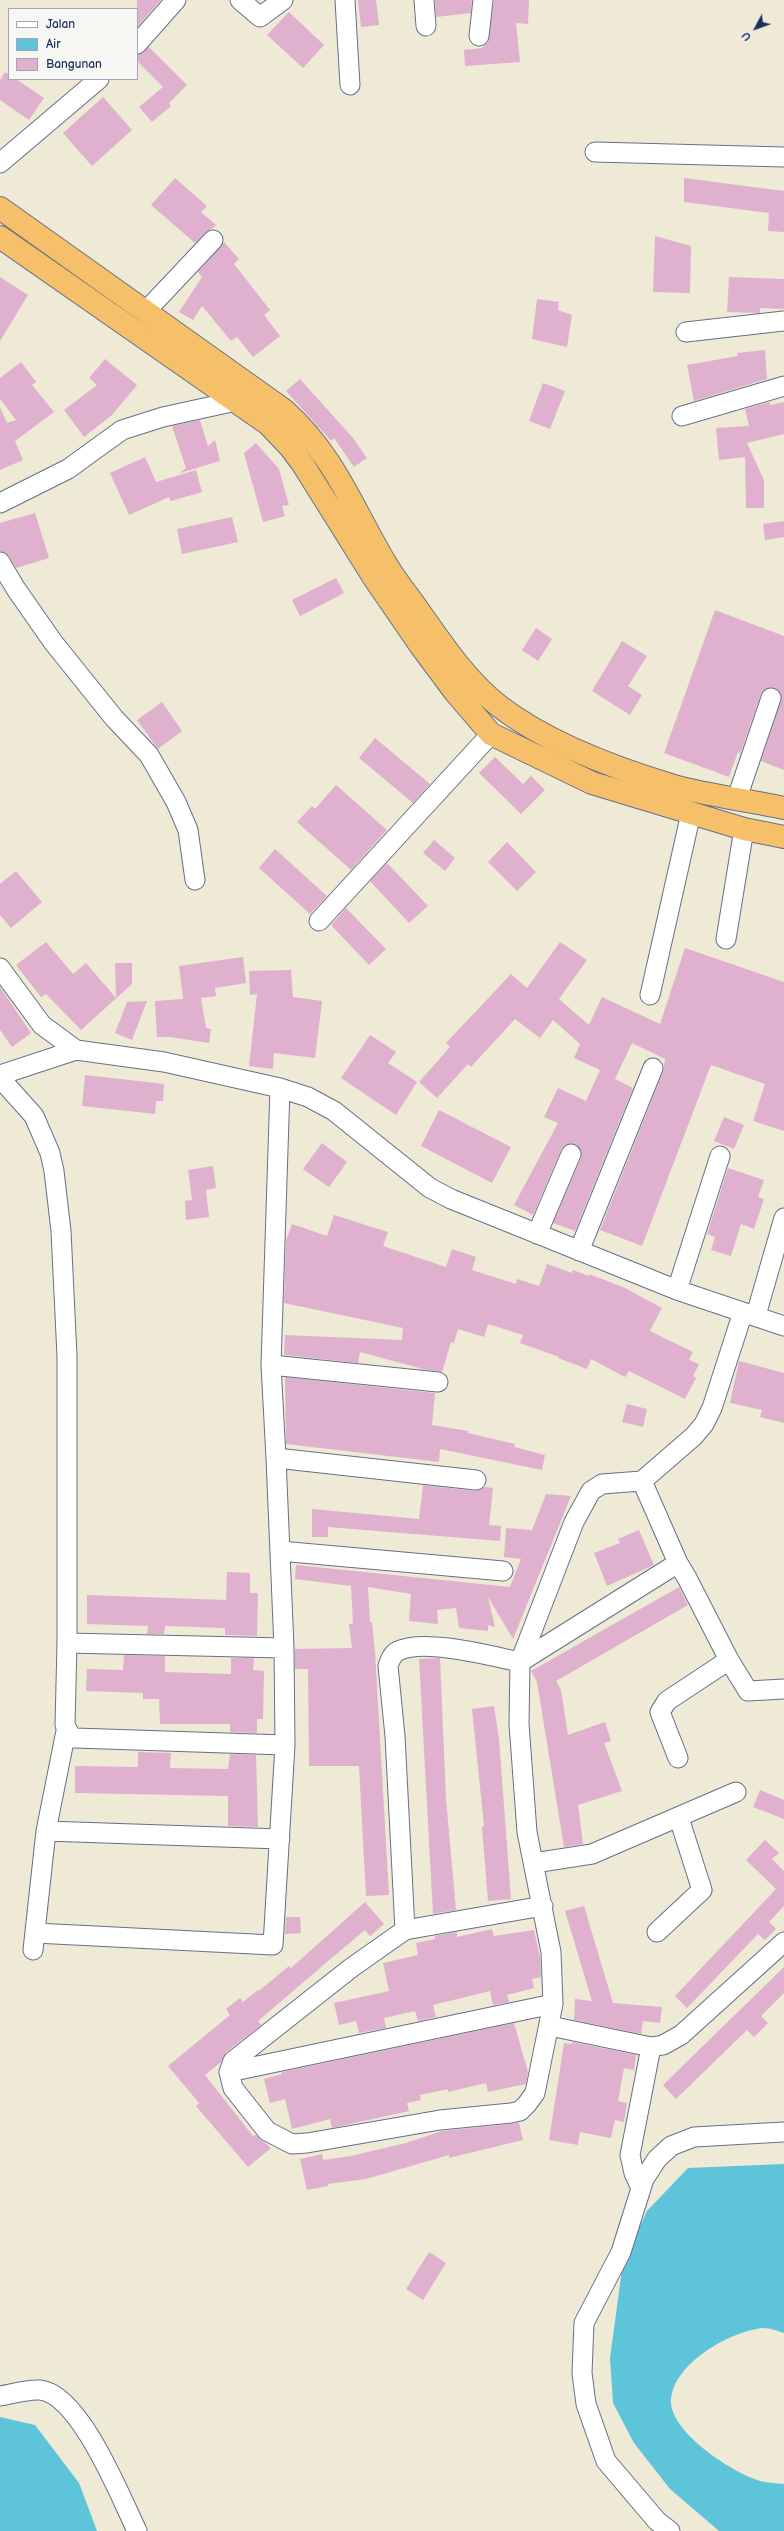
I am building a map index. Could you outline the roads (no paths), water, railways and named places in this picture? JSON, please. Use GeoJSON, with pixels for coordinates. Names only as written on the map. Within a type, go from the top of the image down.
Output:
{"type":"FeatureCollection","features":[{"type":"Feature","properties":{"kind":"highway"},"geometry":{"type":"LineString","coordinates":[[0,208],[284,410],[306,430],[336,471],[386,565],[448,654],[472,682],[498,705],[523,723],[591,756],[675,786],[784,808]]}},
{"type":"Feature","properties":{"kind":"highway"},"geometry":{"type":"LineString","coordinates":[[0,238],[268,424],[290,447],[416,639],[455,692],[491,734],[592,783],[744,829],[784,837]]}},
{"type":"Feature","properties":{"kind":"street"},"geometry":{"type":"LineString","coordinates":[[138,43],[176,0]]}},
{"type":"Feature","properties":{"kind":"street"},"geometry":{"type":"LineString","coordinates":[[240,0],[260,17],[283,0]]}},
{"type":"Feature","properties":{"kind":"street"},"geometry":{"type":"LineString","coordinates":[[345,0],[350,85]]}},
{"type":"Feature","properties":{"kind":"street"},"geometry":{"type":"LineString","coordinates":[[424,0],[426,26]]}},
{"type":"Feature","properties":{"kind":"street"},"geometry":{"type":"LineString","coordinates":[[479,36],[483,0]]}},
{"type":"Feature","properties":{"kind":"street"},"geometry":{"type":"LineString","coordinates":[[3,155],[98,80]]}},
{"type":"Feature","properties":{"kind":"street"},"geometry":{"type":"LineString","coordinates":[[595,152],[784,157]]}},
{"type":"Feature","properties":{"kind":"street"},"geometry":{"type":"LineString","coordinates":[[146,311],[213,240]]}},
{"type":"Feature","properties":{"kind":"street"},"geometry":{"type":"LineString","coordinates":[[686,332],[784,321]]}},
{"type":"Feature","properties":{"kind":"street"},"geometry":{"type":"LineString","coordinates":[[682,416],[784,386]]}},
{"type":"Feature","properties":{"kind":"street"},"geometry":{"type":"LineString","coordinates":[[0,503],[68,469],[122,430],[162,418],[236,401]]}},
{"type":"Feature","properties":{"kind":"street"},"geometry":{"type":"LineString","coordinates":[[0,562],[19,594],[53,642],[114,718],[149,755],[176,802],[188,830],[195,880]]}},
{"type":"Feature","properties":{"kind":"street"},"geometry":{"type":"LineString","coordinates":[[737,798],[772,698]]}},
{"type":"Feature","properties":{"kind":"street"},"geometry":{"type":"LineString","coordinates":[[319,921],[491,734]]}},
{"type":"Feature","properties":{"kind":"street"},"geometry":{"type":"LineString","coordinates":[[650,995],[691,813]]}},
{"type":"Feature","properties":{"kind":"street"},"geometry":{"type":"LineString","coordinates":[[726,940],[744,829]]}},
{"type":"Feature","properties":{"kind":"street"},"geometry":{"type":"LineString","coordinates":[[0,968],[42,1026],[76,1050]]}},
{"type":"Feature","properties":{"kind":"street"},"geometry":{"type":"LineString","coordinates":[[0,1075],[76,1050],[164,1062],[280,1088],[308,1097],[334,1111],[430,1188],[451,1199],[677,1290],[784,1326]]}},
{"type":"Feature","properties":{"kind":"street"},"geometry":{"type":"LineString","coordinates":[[579,1251],[653,1068]]}},
{"type":"Feature","properties":{"kind":"street"},"geometry":{"type":"LineString","coordinates":[[0,1078],[34,1116],[52,1162],[61,1231],[67,1356],[66,1731],[46,1831],[34,1942],[273,1945],[285,1745],[284,1648],[271,1365],[280,1088]]}},
{"type":"Feature","properties":{"kind":"street"},"geometry":{"type":"LineString","coordinates":[[537,1234],[571,1154]]}},
{"type":"Feature","properties":{"kind":"street"},"geometry":{"type":"LineString","coordinates":[[677,1290],[720,1156]]}},
{"type":"Feature","properties":{"kind":"street"},"geometry":{"type":"LineString","coordinates":[[543,1906],[405,1930],[351,1968],[233,2061],[229,2072],[233,2088],[267,2131],[292,2144],[307,2143],[440,2120],[520,2111],[528,2104],[535,2093],[550,2026],[553,2004],[551,1952],[543,1906],[527,1832],[520,1732],[520,1662],[574,1522],[591,1491],[602,1484],[642,1481],[673,1456],[704,1424],[749,1314],[784,1218]]}},
{"type":"Feature","properties":{"kind":"street"},"geometry":{"type":"LineString","coordinates":[[271,1365],[438,1382]]}},
{"type":"Feature","properties":{"kind":"street"},"geometry":{"type":"LineString","coordinates":[[276,1458],[476,1480]]}},
{"type":"Feature","properties":{"kind":"street"},"geometry":{"type":"LineString","coordinates":[[642,1481],[678,1563],[729,1660],[748,1692],[784,1689]]}},
{"type":"Feature","properties":{"kind":"street"},"geometry":{"type":"LineString","coordinates":[[280,1551],[503,1571]]}},
{"type":"Feature","properties":{"kind":"street"},"geometry":{"type":"LineString","coordinates":[[405,1930],[395,1736],[388,1666],[392,1656],[396,1652],[407,1648],[430,1648],[465,1650],[520,1662],[678,1563]]}},
{"type":"Feature","properties":{"kind":"street"},"geometry":{"type":"LineString","coordinates":[[67,1643],[284,1648]]}},
{"type":"Feature","properties":{"kind":"street"},"geometry":{"type":"LineString","coordinates":[[678,1758],[660,1712],[667,1701],[729,1660]]}},
{"type":"Feature","properties":{"kind":"street"},"geometry":{"type":"LineString","coordinates":[[66,1731],[70,1735],[80,1738],[285,1745]]}},
{"type":"Feature","properties":{"kind":"street"},"geometry":{"type":"LineString","coordinates":[[534,1863],[592,1854],[679,1818],[736,1792]]}},
{"type":"Feature","properties":{"kind":"street"},"geometry":{"type":"LineString","coordinates":[[657,1932],[702,1890],[679,1818]]}},
{"type":"Feature","properties":{"kind":"street"},"geometry":{"type":"LineString","coordinates":[[46,1831],[280,1839]]}},
{"type":"Feature","properties":{"kind":"street"},"geometry":{"type":"LineString","coordinates":[[550,2026],[651,2047],[663,2045],[681,2035],[784,1942]]}},
{"type":"Feature","properties":{"kind":"street"},"geometry":{"type":"LineString","coordinates":[[229,2072],[553,2004]]}},
{"type":"Feature","properties":{"kind":"street"},"geometry":{"type":"LineString","coordinates":[[641,2188],[634,2173],[630,2155],[651,2047]]}},
{"type":"Feature","properties":{"kind":"street"},"geometry":{"type":"LineString","coordinates":[[670,2531],[656,2522],[606,2461],[586,2404],[582,2373],[584,2323],[621,2252],[644,2179],[657,2159],[671,2146],[694,2137],[784,2132]]}},
{"type":"Feature","properties":{"kind":"street"},"geometry":{"type":"LineString","coordinates":[[0,2396],[40,2390],[60,2400],[95,2442],[136,2531]]}},
{"type":"Feature","properties":{"kind":"water"},"geometry":{"type":"Polygon","coordinates":[[[784,2164],[784,2333],[763,2328],[735,2336],[719,2343],[704,2352],[691,2363],[680,2376],[673,2389],[671,2403],[674,2415],[692,2439],[705,2450],[733,2469],[763,2482],[784,2484],[784,2531],[719,2531],[670,2489],[634,2443],[613,2403],[610,2358],[623,2262],[647,2211],[688,2168],[784,2164]]]}},
{"type":"Feature","properties":{"kind":"water"},"geometry":{"type":"Polygon","coordinates":[[[0,2417],[35,2425],[79,2483],[97,2531],[0,2531],[0,2417]]]}}]}
